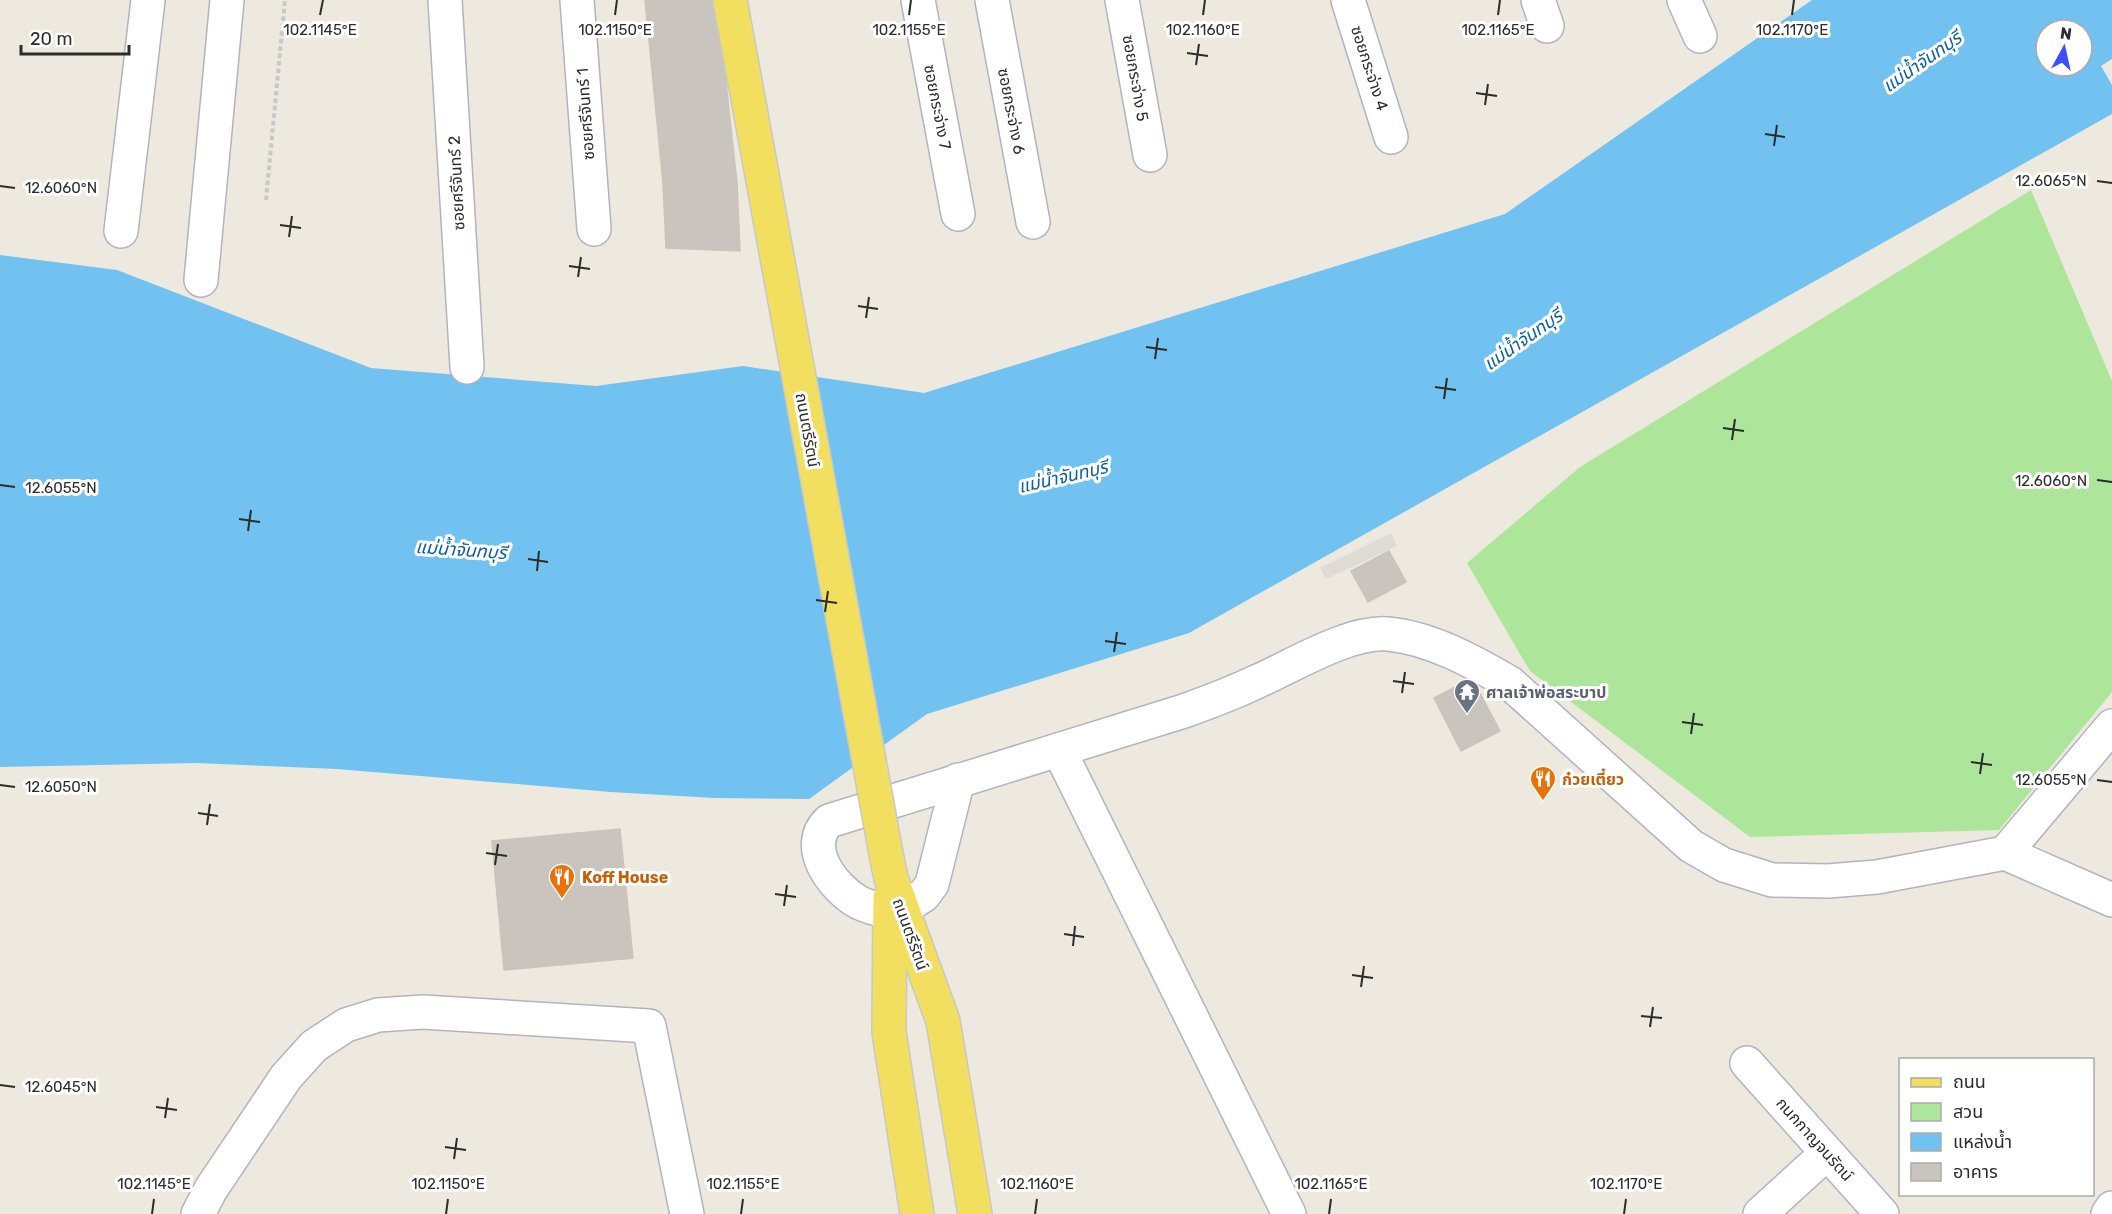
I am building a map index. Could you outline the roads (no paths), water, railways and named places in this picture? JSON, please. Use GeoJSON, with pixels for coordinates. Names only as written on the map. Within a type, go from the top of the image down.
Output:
{"type":"FeatureCollection","features":[{"type":"Feature","properties":{"kind":"main road","name":"ถนนตรีรัตน์"},"geometry":{"type":"LineString","coordinates":[[730,0],[896,911],[889,1032],[917,1214]]}},
{"type":"Feature","properties":{"kind":"main road","name":"ถนนตรีรัตน์"},"geometry":{"type":"LineString","coordinates":[[896,911],[943,1020],[975,1214]]}},
{"type":"Feature","properties":{"kind":"street"},"geometry":{"type":"LineString","coordinates":[[120,231],[148,0]]}},
{"type":"Feature","properties":{"kind":"street"},"geometry":{"type":"LineString","coordinates":[[201,280],[227,0]]}},
{"type":"Feature","properties":{"kind":"street","name":"ซอยศรีจันทร์ 2"},"geometry":{"type":"LineString","coordinates":[[445,0],[467,367]]}},
{"type":"Feature","properties":{"kind":"street","name":"ซอยศรีจันทร์ 1"},"geometry":{"type":"LineString","coordinates":[[577,0],[594,229]]}},
{"type":"Feature","properties":{"kind":"street","name":"ซอยกระจ่าง 7"},"geometry":{"type":"LineString","coordinates":[[918,0],[958,214]]}},
{"type":"Feature","properties":{"kind":"street","name":"ซอยกระจ่าง 6"},"geometry":{"type":"LineString","coordinates":[[992,0],[1033,222]]}},
{"type":"Feature","properties":{"kind":"street","name":"ซอยกระจ่าง 5"},"geometry":{"type":"LineString","coordinates":[[1122,0],[1149,155]]}},
{"type":"Feature","properties":{"kind":"street","name":"ซอยกระจ่าง 4"},"geometry":{"type":"LineString","coordinates":[[1348,0],[1391,137]]}},
{"type":"Feature","properties":{"kind":"street"},"geometry":{"type":"LineString","coordinates":[[1684,0],[1700,36]]}},
{"type":"Feature","properties":{"kind":"street"},"geometry":{"type":"LineString","coordinates":[[958,780],[932,884],[924,895],[896,911],[859,902],[837,885],[828,873],[818,850],[817,838],[821,828],[840,815],[1184,711],[1235,692],[1344,642],[1364,636],[1387,634],[1447,651],[1478,664],[1510,683],[1690,846],[1724,866],[1772,880],[1828,881],[1877,877],[2005,853],[2112,900]]}},
{"type":"Feature","properties":{"kind":"street"},"geometry":{"type":"LineString","coordinates":[[2005,853],[2112,726]]}},
{"type":"Feature","properties":{"kind":"street"},"geometry":{"type":"LineString","coordinates":[[1059,750],[1289,1214]]}},
{"type":"Feature","properties":{"kind":"street"},"geometry":{"type":"LineString","coordinates":[[198,1214],[217,1179],[286,1077],[314,1046],[346,1025],[378,1015],[423,1012],[649,1026],[687,1214]]}},
{"type":"Feature","properties":{"kind":"street","name":"กนกกาญจนรัตน์"},"geometry":{"type":"LineString","coordinates":[[1747,1063],[1882,1214]]}},
{"type":"Feature","properties":{"kind":"street"},"geometry":{"type":"LineString","coordinates":[[1760,1214],[1827,1153]]}},
{"type":"Feature","properties":{"kind":"street"},"geometry":{"type":"LineString","coordinates":[[2108,1214],[2112,1208]]}},
{"type":"Feature","properties":{"kind":"water","name":"แม่น้ำจันทบุรี"},"geometry":{"type":"Polygon","coordinates":[[[1812,0],[2112,0],[2112,59],[2101,66],[2112,85],[2112,114],[1189,633],[927,714],[809,799],[714,798],[611,792],[337,769],[195,763],[0,767],[0,255],[117,270],[371,368],[596,386],[743,366],[924,393],[1505,214],[1812,0]]]}},
{"type":"Feature","properties":{"kind":"place","name":"ศาลเจ้าพ่อสระบาป"},"geometry":{"type":"Point","coordinates":[1467,715]}},
{"type":"Feature","properties":{"kind":"place","name":"ก๋วยเตี๋ยว"},"geometry":{"type":"Point","coordinates":[1543,802]}},
{"type":"Feature","properties":{"kind":"place","name":"Koff House"},"geometry":{"type":"Point","coordinates":[562,900]}}]}
